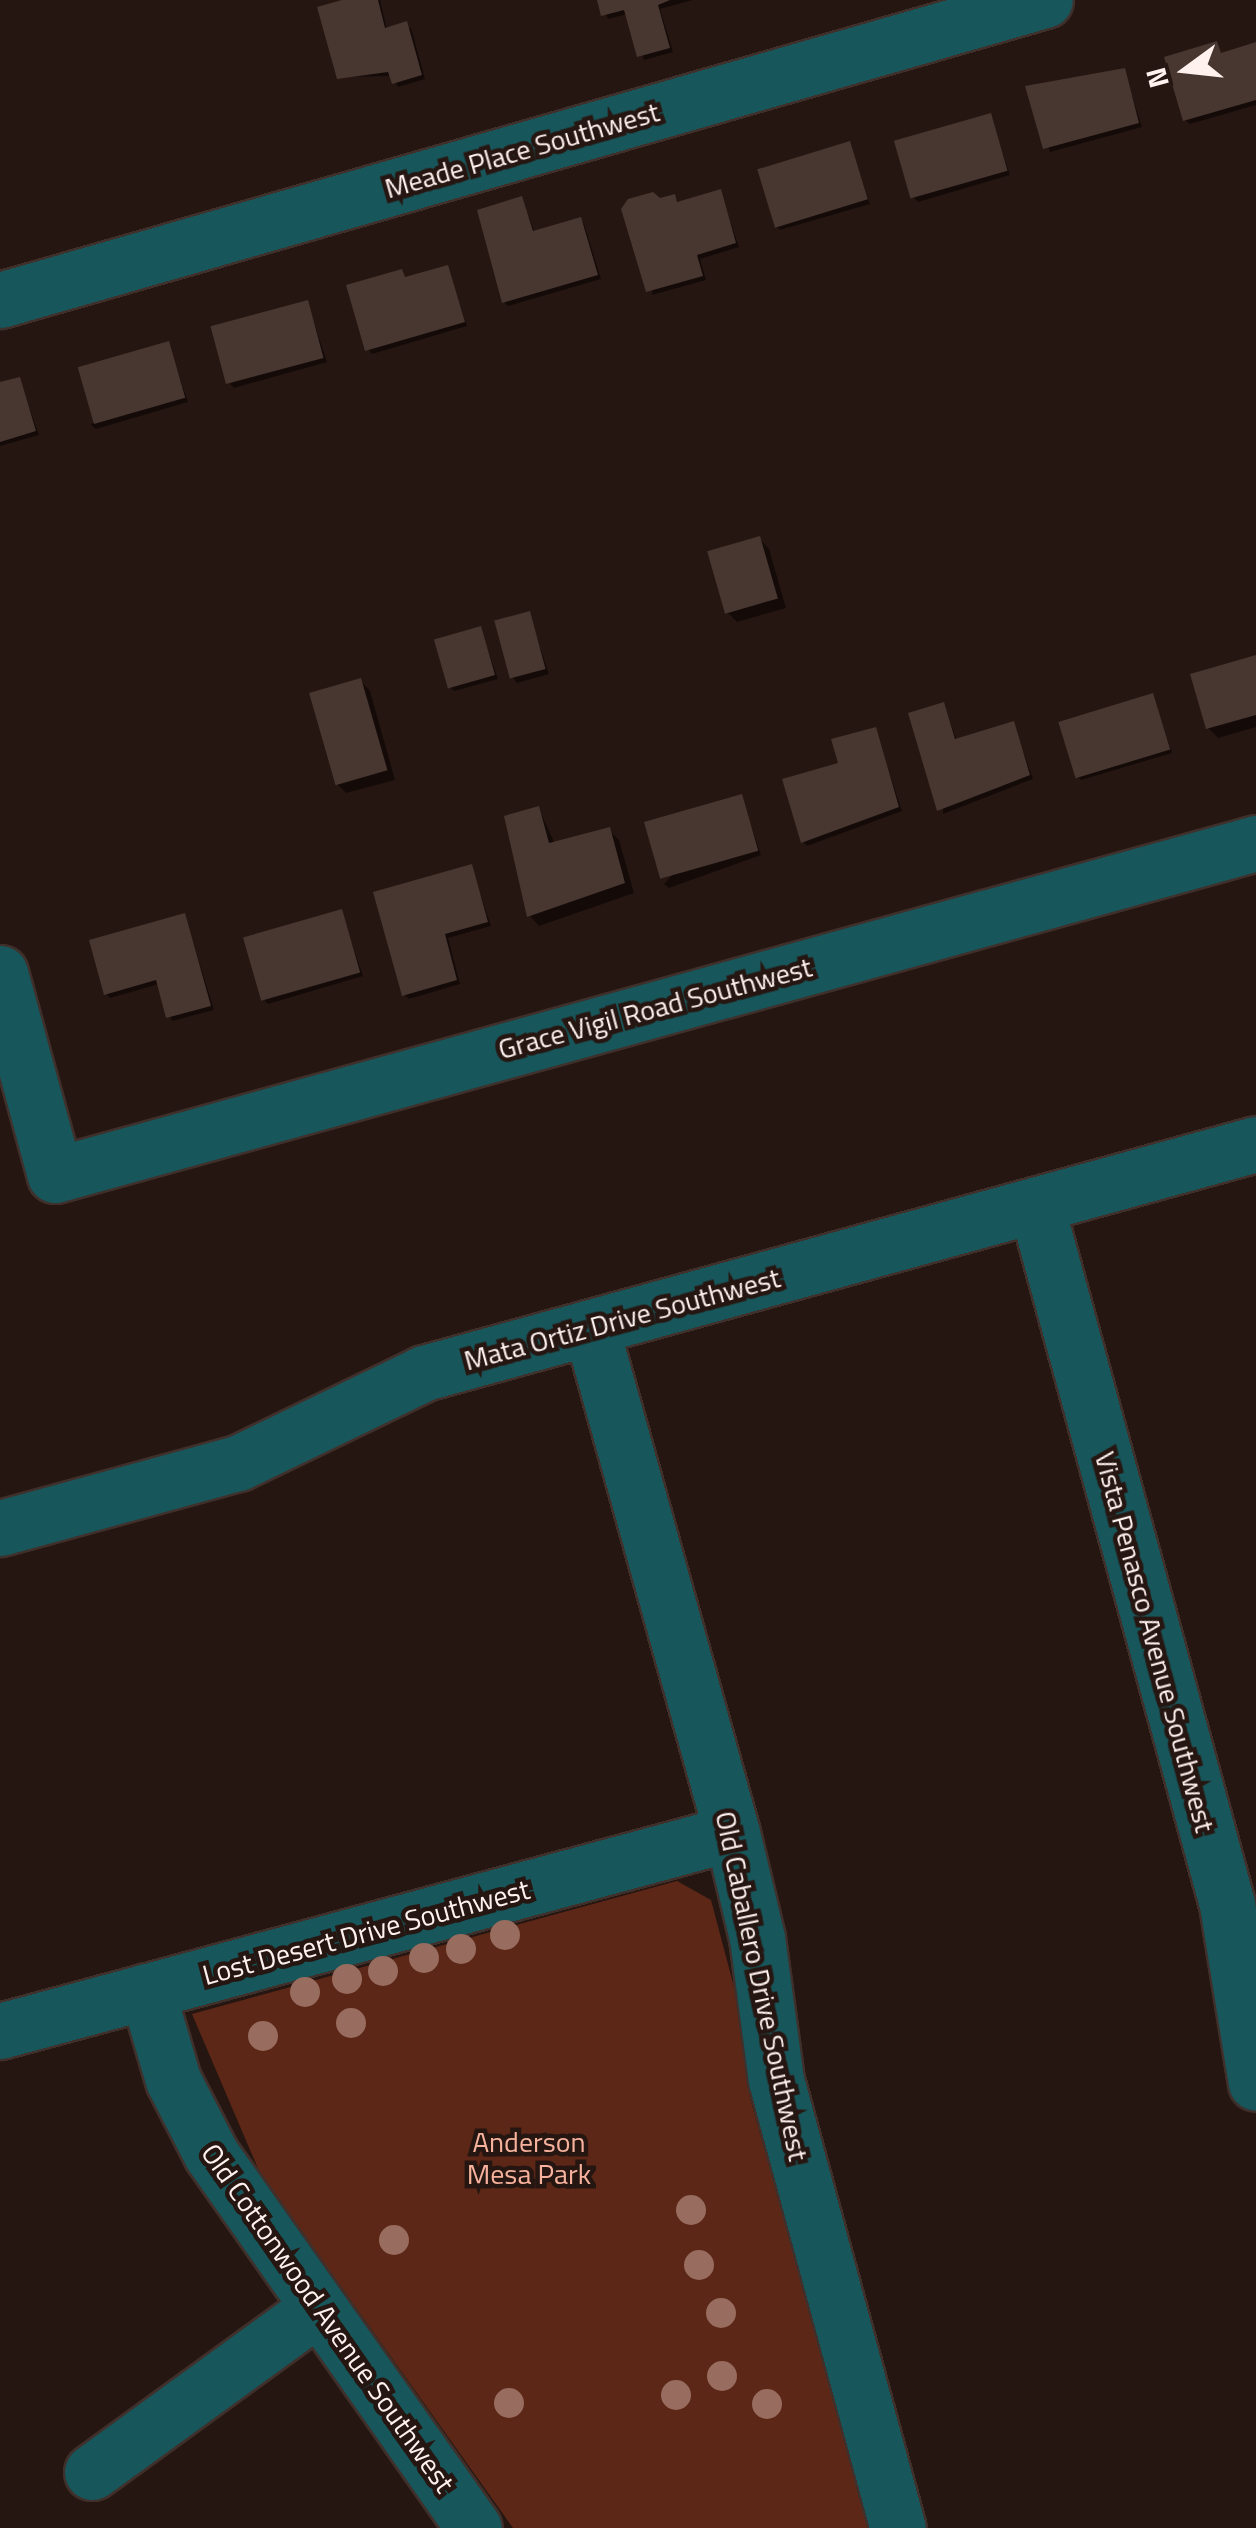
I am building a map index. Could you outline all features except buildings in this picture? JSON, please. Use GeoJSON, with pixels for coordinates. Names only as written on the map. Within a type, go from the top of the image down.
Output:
{"type":"FeatureCollection","features":[{"type":"Feature","properties":{"kind":"street","name":"Meade Place Southwest"},"geometry":{"type":"LineString","coordinates":[[0,300],[1044,0]]}},
{"type":"Feature","properties":{"kind":"street","name":"Grace Vigil Road Southwest"},"geometry":{"type":"LineString","coordinates":[[0,973],[55,1175],[1256,843]]}},
{"type":"Feature","properties":{"kind":"street","name":"Mata Ortiz Drive Southwest"},"geometry":{"type":"LineString","coordinates":[[0,1528],[238,1463],[424,1373],[1256,1144]]}},
{"type":"Feature","properties":{"kind":"street","name":"Vista Penasco Avenue Southwest"},"geometry":{"type":"LineString","coordinates":[[1036,1205],[1227,1904],[1256,2083]]}},
{"type":"Feature","properties":{"kind":"street","name":"Old Caballero Drive Southwest"},"geometry":{"type":"LineString","coordinates":[[590,1328],[732,1832],[757,1938],[776,2080],[898,2528]]}},
{"type":"Feature","properties":{"kind":"street","name":"Lost Desert Drive Southwest"},"geometry":{"type":"LineString","coordinates":[[0,2031],[732,1832]]}},
{"type":"Feature","properties":{"kind":"street","name":"Old Cottonwood Avenue Southwest"},"geometry":{"type":"LineString","coordinates":[[146,1991],[173,2080],[210,2154],[474,2528]]}},
{"type":"Feature","properties":{"kind":"street"},"geometry":{"type":"LineString","coordinates":[[92,2472],[318,2308]]}},
{"type":"Feature","properties":{"kind":"green space","name":"Anderson Mesa Park"},"geometry":{"type":"Polygon","coordinates":[[[677,1881],[711,1900],[738,2002],[750,2098],[870,2528],[513,2528],[260,2173],[192,2014],[677,1881]]]}}]}
